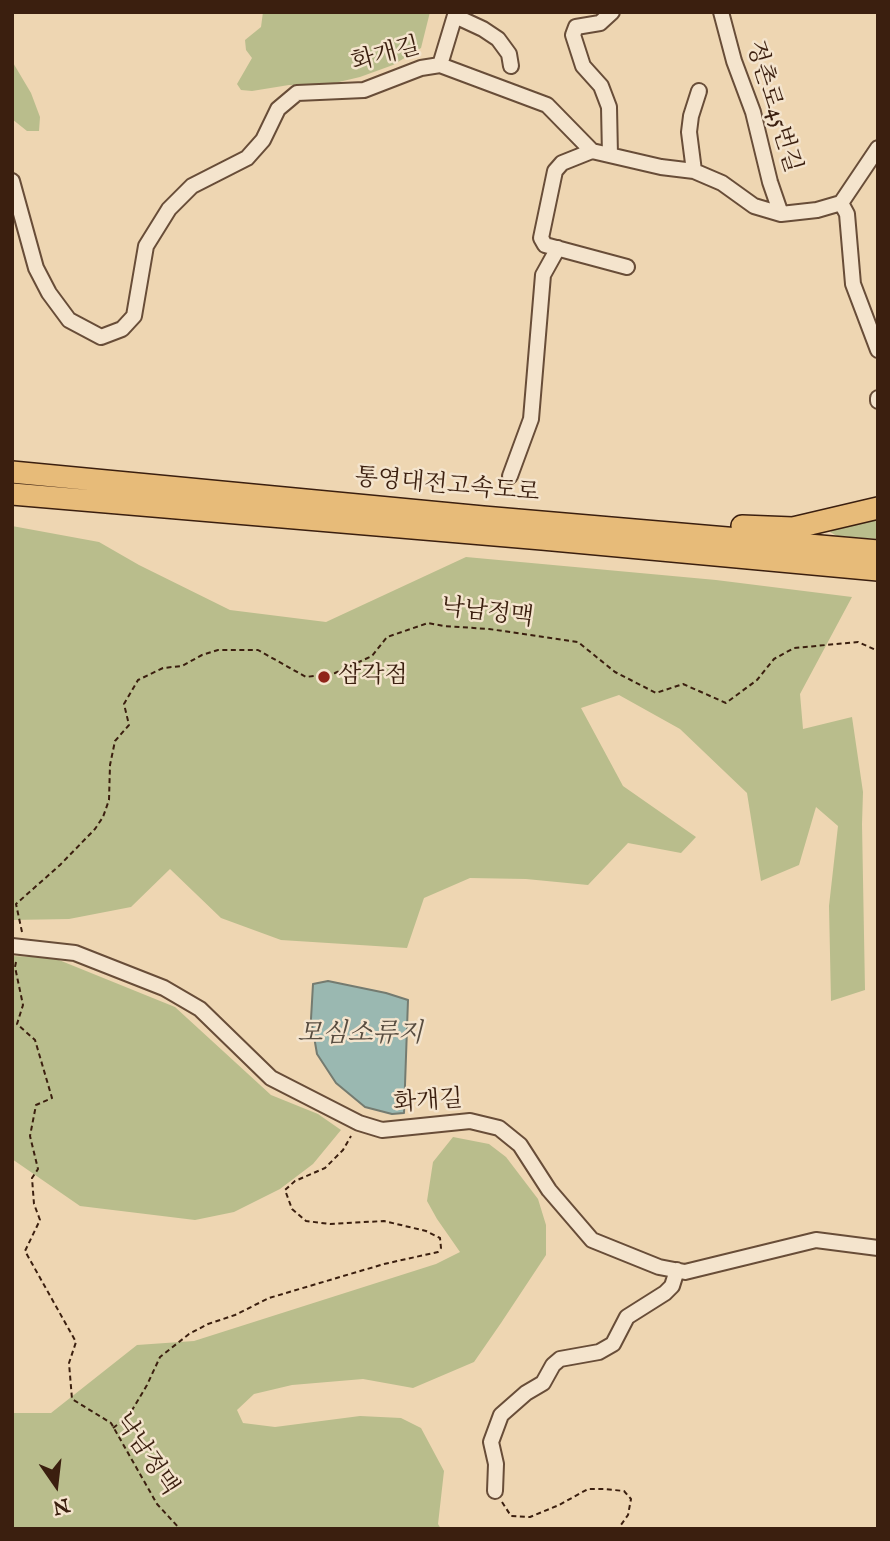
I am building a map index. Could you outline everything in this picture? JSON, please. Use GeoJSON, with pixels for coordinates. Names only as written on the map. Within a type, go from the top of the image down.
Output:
{"type":"FeatureCollection","features":[{"type":"Feature","properties":{"kind":"highway","name":"통영대전고속도로"},"geometry":{"type":"LineString","coordinates":[[12,472],[878,551]]}},
{"type":"Feature","properties":{"kind":"highway","name":"통영대전고속도로"},"geometry":{"type":"LineString","coordinates":[[12,494],[878,570]]}},
{"type":"Feature","properties":{"kind":"highway"},"geometry":{"type":"LineString","coordinates":[[483,517],[793,528],[878,508]]}},
{"type":"Feature","properties":{"kind":"highway"},"geometry":{"type":"LineString","coordinates":[[798,563],[878,578]]}},
{"type":"Feature","properties":{"kind":"street"},"geometry":{"type":"LineString","coordinates":[[610,155],[609,107],[601,86],[583,66],[573,35],[576,27],[600,23],[612,12]]}},
{"type":"Feature","properties":{"kind":"street","name":"정촌로45번길"},"geometry":{"type":"LineString","coordinates":[[721,12],[734,61],[753,112],[770,182],[781,214]]}},
{"type":"Feature","properties":{"kind":"street"},"geometry":{"type":"LineString","coordinates":[[440,65],[455,14],[498,39],[509,54],[511,66]]}},
{"type":"Feature","properties":{"kind":"street","name":"화개길"},"geometry":{"type":"LineString","coordinates":[[12,181],[36,268],[49,293],[69,320],[101,337],[122,329],[134,316],[146,246],[169,209],[192,186],[247,158],[262,140],[278,108],[297,93],[364,90],[421,68],[440,65],[547,105],[592,150],[661,167],[694,171],[722,183],[754,206],[781,214],[817,210],[841,203]]}},
{"type":"Feature","properties":{"kind":"street"},"geometry":{"type":"LineString","coordinates":[[694,171],[689,132],[699,91]]}},
{"type":"Feature","properties":{"kind":"street"},"geometry":{"type":"LineString","coordinates":[[878,148],[841,203],[846,214],[853,284],[878,350]]}},
{"type":"Feature","properties":{"kind":"street"},"geometry":{"type":"LineString","coordinates":[[592,150],[562,163],[555,171],[541,238],[545,244],[627,267]]}},
{"type":"Feature","properties":{"kind":"street"},"geometry":{"type":"LineString","coordinates":[[510,476],[531,419],[543,275],[558,248]]}},
{"type":"Feature","properties":{"kind":"street","name":"화개길"},"geometry":{"type":"LineString","coordinates":[[16,946],[75,953],[164,988],[200,1009],[271,1077],[359,1123],[382,1130],[470,1121],[499,1128],[520,1145],[549,1190],[592,1240],[659,1267],[681,1271],[816,1240],[878,1248]]}},
{"type":"Feature","properties":{"kind":"street"},"geometry":{"type":"LineString","coordinates":[[495,1491],[496,1464],[491,1442],[501,1415],[526,1393],[543,1383],[560,1359],[599,1352],[613,1344],[627,1317],[665,1293],[681,1271]]}},
{"type":"Feature","properties":{"kind":"path","name":"낙남정맥"},"geometry":{"type":"LineString","coordinates":[[180,1529],[157,1504],[111,1423],[72,1399],[69,1363],[76,1342],[25,1251],[40,1220],[34,1204],[32,1178],[38,1169],[30,1136],[36,1105],[52,1098],[36,1040],[17,1024],[23,1004],[15,967],[16,946],[22,930],[16,904],[61,865],[103,817],[109,800],[110,765],[115,741],[129,724],[124,704],[138,680],[163,668],[182,666],[218,650],[258,650],[306,677],[335,673],[372,656],[387,637],[428,622],[578,642],[615,672],[656,693],[683,684],[726,703],[757,680],[774,659],[794,648],[858,642],[878,651]]}},
{"type":"Feature","properties":{"kind":"path"},"geometry":{"type":"LineString","coordinates":[[113,1428],[128,1417],[160,1356],[189,1334],[269,1298],[384,1264],[438,1252],[441,1248],[440,1238],[426,1231],[384,1220],[330,1224],[306,1221],[292,1209],[285,1191],[295,1181],[325,1168],[343,1150],[359,1123]]}},
{"type":"Feature","properties":{"kind":"path"},"geometry":{"type":"LineString","coordinates":[[495,1491],[511,1516],[530,1517],[588,1489],[624,1491],[631,1499],[628,1515],[618,1529]]}},
{"type":"Feature","properties":{"kind":"green space"},"geometry":{"type":"Polygon","coordinates":[[[263,12],[430,12],[421,48],[393,65],[360,77],[322,86],[289,85],[252,91],[241,90],[237,84],[252,58],[246,50],[245,40],[261,27],[263,12]]]}},
{"type":"Feature","properties":{"kind":"green space"},"geometry":{"type":"Polygon","coordinates":[[[12,61],[31,93],[40,117],[39,131],[27,131],[12,119],[12,61]]]}},
{"type":"Feature","properties":{"kind":"green space"},"geometry":{"type":"Polygon","coordinates":[[[878,519],[878,539],[837,536],[830,532],[843,524],[878,519]]]}},
{"type":"Feature","properties":{"kind":"green space"},"geometry":{"type":"Polygon","coordinates":[[[12,526],[99,542],[230,610],[326,622],[466,557],[716,580],[852,597],[800,694],[803,729],[852,717],[863,792],[865,990],[831,1001],[829,906],[838,826],[816,807],[799,865],[761,881],[747,793],[680,729],[619,695],[581,708],[623,786],[696,837],[681,853],[628,843],[588,885],[526,879],[470,878],[424,898],[407,948],[281,940],[221,918],[170,869],[131,907],[69,919],[12,920],[12,526]]]}},
{"type":"Feature","properties":{"kind":"green space"},"geometry":{"type":"Polygon","coordinates":[[[12,956],[54,958],[175,1007],[271,1095],[318,1114],[341,1130],[313,1164],[280,1189],[234,1212],[195,1220],[80,1206],[12,1159],[12,956]]]}},
{"type":"Feature","properties":{"kind":"green space"},"geometry":{"type":"Polygon","coordinates":[[[453,1137],[489,1144],[506,1157],[538,1199],[546,1225],[546,1255],[474,1362],[413,1388],[363,1379],[292,1385],[254,1394],[237,1410],[243,1423],[275,1427],[360,1416],[401,1418],[421,1428],[444,1471],[438,1524],[441,1529],[12,1529],[12,1413],[51,1413],[137,1345],[194,1341],[436,1264],[460,1252],[427,1201],[433,1162],[453,1137]]]}},
{"type":"Feature","properties":{"kind":"water","name":"모심소류지"},"geometry":{"type":"Polygon","coordinates":[[[328,981],[408,1000],[404,1113],[392,1114],[365,1107],[336,1083],[317,1054],[311,1019],[313,984],[328,981]]]}},
{"type":"Feature","properties":{"kind":"place","name":"삼각점"},"geometry":{"type":"Point","coordinates":[324,677]}}]}
